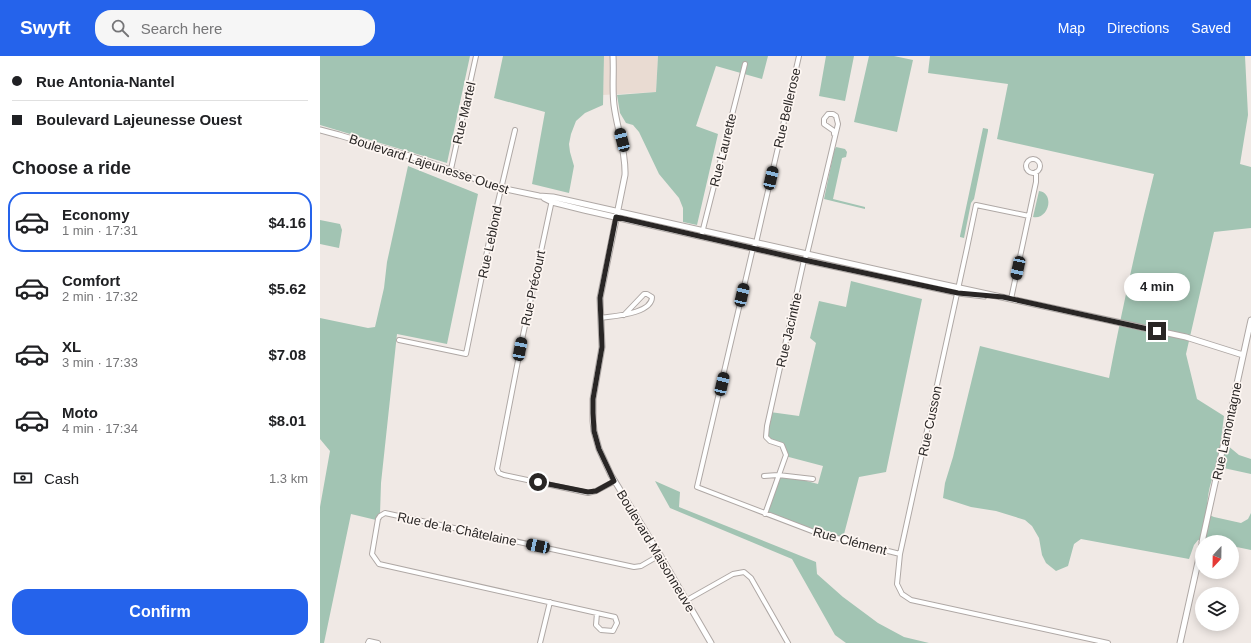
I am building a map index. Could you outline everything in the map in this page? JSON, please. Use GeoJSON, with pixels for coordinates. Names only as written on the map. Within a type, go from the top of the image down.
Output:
{"type":"FeatureCollection","features":[{"type":"Feature","properties":{"kind":"street","name":"Rue Martel"},"geometry":{"type":"LineString","coordinates":[[451,170],[476,56]]}},
{"type":"Feature","properties":{"kind":"street","name":"Boulevard Maisonneuve"},"geometry":{"type":"LineString","coordinates":[[613,56],[614,106],[626,164],[625,182],[601,294],[602,347],[593,399],[595,436],[599,449],[614,481],[687,600],[711,643]]}},
{"type":"Feature","properties":{"kind":"street","name":"Rue Bellerose"},"geometry":{"type":"LineString","coordinates":[[697,487],[799,56]]}},
{"type":"Feature","properties":{"kind":"street","name":"Rue Laurette"},"geometry":{"type":"LineString","coordinates":[[702,234],[745,64]]}},
{"type":"Feature","properties":{"kind":"street","name":"Rue Jacinthe"},"geometry":{"type":"LineString","coordinates":[[765,514],[786,455],[782,445],[770,441],[766,437],[767,426],[804,260],[807,254],[834,134],[838,124],[838,118],[833,114],[828,114],[824,119],[824,124],[834,131],[834,134]]}},
{"type":"Feature","properties":{"kind":"street","name":"Boulevard Lajeunesse Ouest"},"geometry":{"type":"LineString","coordinates":[[320,130],[451,170],[501,188],[755,246],[804,260],[958,290],[1003,297],[1186,337],[1243,355]]}},
{"type":"Feature","properties":{"kind":"street","name":"Rue Leblond"},"geometry":{"type":"LineString","coordinates":[[399,340],[466,354],[501,188],[515,130]]}},
{"type":"Feature","properties":{"kind":"street"},"geometry":{"type":"LineString","coordinates":[[1011,299],[1036,182],[1036,172]]}},
{"type":"Feature","properties":{"kind":"street","name":"Rue Précourt"},"geometry":{"type":"LineString","coordinates":[[552,200],[523,335],[498,465],[498,472],[504,475],[588,492],[596,491],[614,481]]}},
{"type":"Feature","properties":{"kind":"street","name":"Rue Cusson"},"geometry":{"type":"LineString","coordinates":[[900,554],[976,205],[1029,216]]}},
{"type":"Feature","properties":{"kind":"street","name":"Boulevard Lajeunesse Ouest"},"geometry":{"type":"LineString","coordinates":[[755,246],[807,254],[958,290]]}},
{"type":"Feature","properties":{"kind":"street"},"geometry":{"type":"LineString","coordinates":[[601,318],[624,315],[637,312],[647,307],[651,303],[652,298],[649,294],[644,294],[624,315]]}},
{"type":"Feature","properties":{"kind":"street","name":"Rue Lamontagne"},"geometry":{"type":"LineString","coordinates":[[1204,535],[1251,320]]}},
{"type":"Feature","properties":{"kind":"street"},"geometry":{"type":"LineString","coordinates":[[764,476],[779,474],[813,480]]}},
{"type":"Feature","properties":{"kind":"street","name":"Rue Clément"},"geometry":{"type":"LineString","coordinates":[[697,487],[817,533],[900,554],[897,584],[902,594],[911,600],[1108,643]]}},
{"type":"Feature","properties":{"kind":"street","name":"Rue de la Châtelaine"},"geometry":{"type":"LineString","coordinates":[[597,613],[596,625],[601,630],[613,631],[618,623],[615,617],[379,564],[372,554],[378,519],[386,513],[634,567],[642,566],[660,555]]}},
{"type":"Feature","properties":{"kind":"street"},"geometry":{"type":"LineString","coordinates":[[687,600],[733,574],[744,572],[751,578],[788,643]]}},
{"type":"Feature","properties":{"kind":"street","name":"Rue Lamontagne"},"geometry":{"type":"LineString","coordinates":[[1180,643],[1195,575]]}},
{"type":"Feature","properties":{"kind":"street"},"geometry":{"type":"LineString","coordinates":[[540,643],[550,602]]}},
{"type":"Feature","properties":{"kind":"street"},"geometry":{"type":"LineString","coordinates":[[368,643],[369,641],[378,643]]}},
{"type":"Feature","properties":{"kind":"shaded area"},"geometry":{"type":"Polygon","coordinates":[[[604,56],[658,56],[656,92],[603,95],[604,56]]]}},
{"type":"Feature","properties":{"kind":"green space"},"geometry":{"type":"Polygon","coordinates":[[[320,56],[470,56],[447,163],[320,125],[320,56]]]}},
{"type":"Feature","properties":{"kind":"green space"},"geometry":{"type":"Polygon","coordinates":[[[503,56],[604,56],[603,105],[585,113],[576,121],[571,134],[569,144],[574,166],[569,193],[532,184],[545,112],[494,98],[503,56]]]}},
{"type":"Feature","properties":{"kind":"green space"},"geometry":{"type":"Polygon","coordinates":[[[658,56],[768,56],[762,79],[716,66],[696,126],[718,134],[697,225],[683,222],[683,208],[679,198],[659,174],[639,132],[633,125],[626,123],[620,113],[617,95],[656,92],[658,56]]]}},
{"type":"Feature","properties":{"kind":"green space"},"geometry":{"type":"Polygon","coordinates":[[[826,56],[854,56],[845,101],[819,96],[826,56]]]}},
{"type":"Feature","properties":{"kind":"green space"},"geometry":{"type":"Polygon","coordinates":[[[869,56],[894,56],[913,60],[897,132],[854,122],[869,56]]]}},
{"type":"Feature","properties":{"kind":"green space"},"geometry":{"type":"Polygon","coordinates":[[[930,56],[1245,56],[1248,115],[1240,164],[1251,167],[1251,228],[1214,232],[1186,354],[1197,399],[1224,416],[1221,440],[1239,455],[1251,459],[1251,474],[1219,467],[1211,483],[1208,496],[1207,514],[1241,523],[1248,519],[1251,513],[1251,550],[1239,547],[1239,535],[1195,535],[1195,544],[1189,559],[1081,539],[1074,544],[1068,566],[1056,571],[1046,563],[1042,555],[1039,538],[1032,526],[1025,520],[996,511],[971,507],[943,498],[945,483],[953,457],[980,346],[1109,378],[1130,276],[1154,174],[997,139],[1008,84],[928,73],[930,56]]]}},
{"type":"Feature","properties":{"kind":"green space"},"geometry":{"type":"Polygon","coordinates":[[[983,128],[988,129],[988,131],[974,199],[971,203],[964,238],[960,236],[983,128]]]}},
{"type":"Feature","properties":{"kind":"green space"},"geometry":{"type":"Polygon","coordinates":[[[836,147],[845,149],[847,152],[846,157],[842,158],[833,199],[865,207],[865,209],[824,199],[836,147]]]}},
{"type":"Feature","properties":{"kind":"green space"},"geometry":{"type":"Polygon","coordinates":[[[408,166],[478,194],[447,344],[397,334],[381,483],[380,514],[376,520],[351,514],[324,643],[320,643],[320,507],[330,451],[320,439],[320,318],[368,328],[375,327],[384,288],[387,262],[408,166]]]}},
{"type":"Feature","properties":{"kind":"green space"},"geometry":{"type":"Polygon","coordinates":[[[1039,191],[1047,196],[1048,206],[1046,211],[1039,217],[1033,217],[1039,191]]]}},
{"type":"Feature","properties":{"kind":"green space"},"geometry":{"type":"Polygon","coordinates":[[[320,220],[340,224],[342,230],[339,248],[320,244],[320,220]]]}},
{"type":"Feature","properties":{"kind":"green space"},"geometry":{"type":"Polygon","coordinates":[[[851,281],[922,299],[886,472],[859,477],[843,538],[818,534],[765,514],[780,474],[818,484],[823,466],[785,456],[781,444],[766,437],[770,412],[799,416],[816,343],[810,338],[819,301],[846,307],[851,281]]]}},
{"type":"Feature","properties":{"kind":"green space"},"geometry":{"type":"Polygon","coordinates":[[[655,481],[680,492],[679,507],[816,562],[817,574],[843,597],[878,623],[904,637],[929,643],[846,643],[835,635],[792,559],[670,508],[655,481]]]}},
{"type":"Feature","properties":{"kind":"route"},"geometry":{"type":"LineString","coordinates":[[538,482],[591,492],[596,491],[614,481],[599,449],[594,431],[593,399],[602,347],[600,298],[616,217],[958,293],[1003,297],[1157,331]]}}]}
